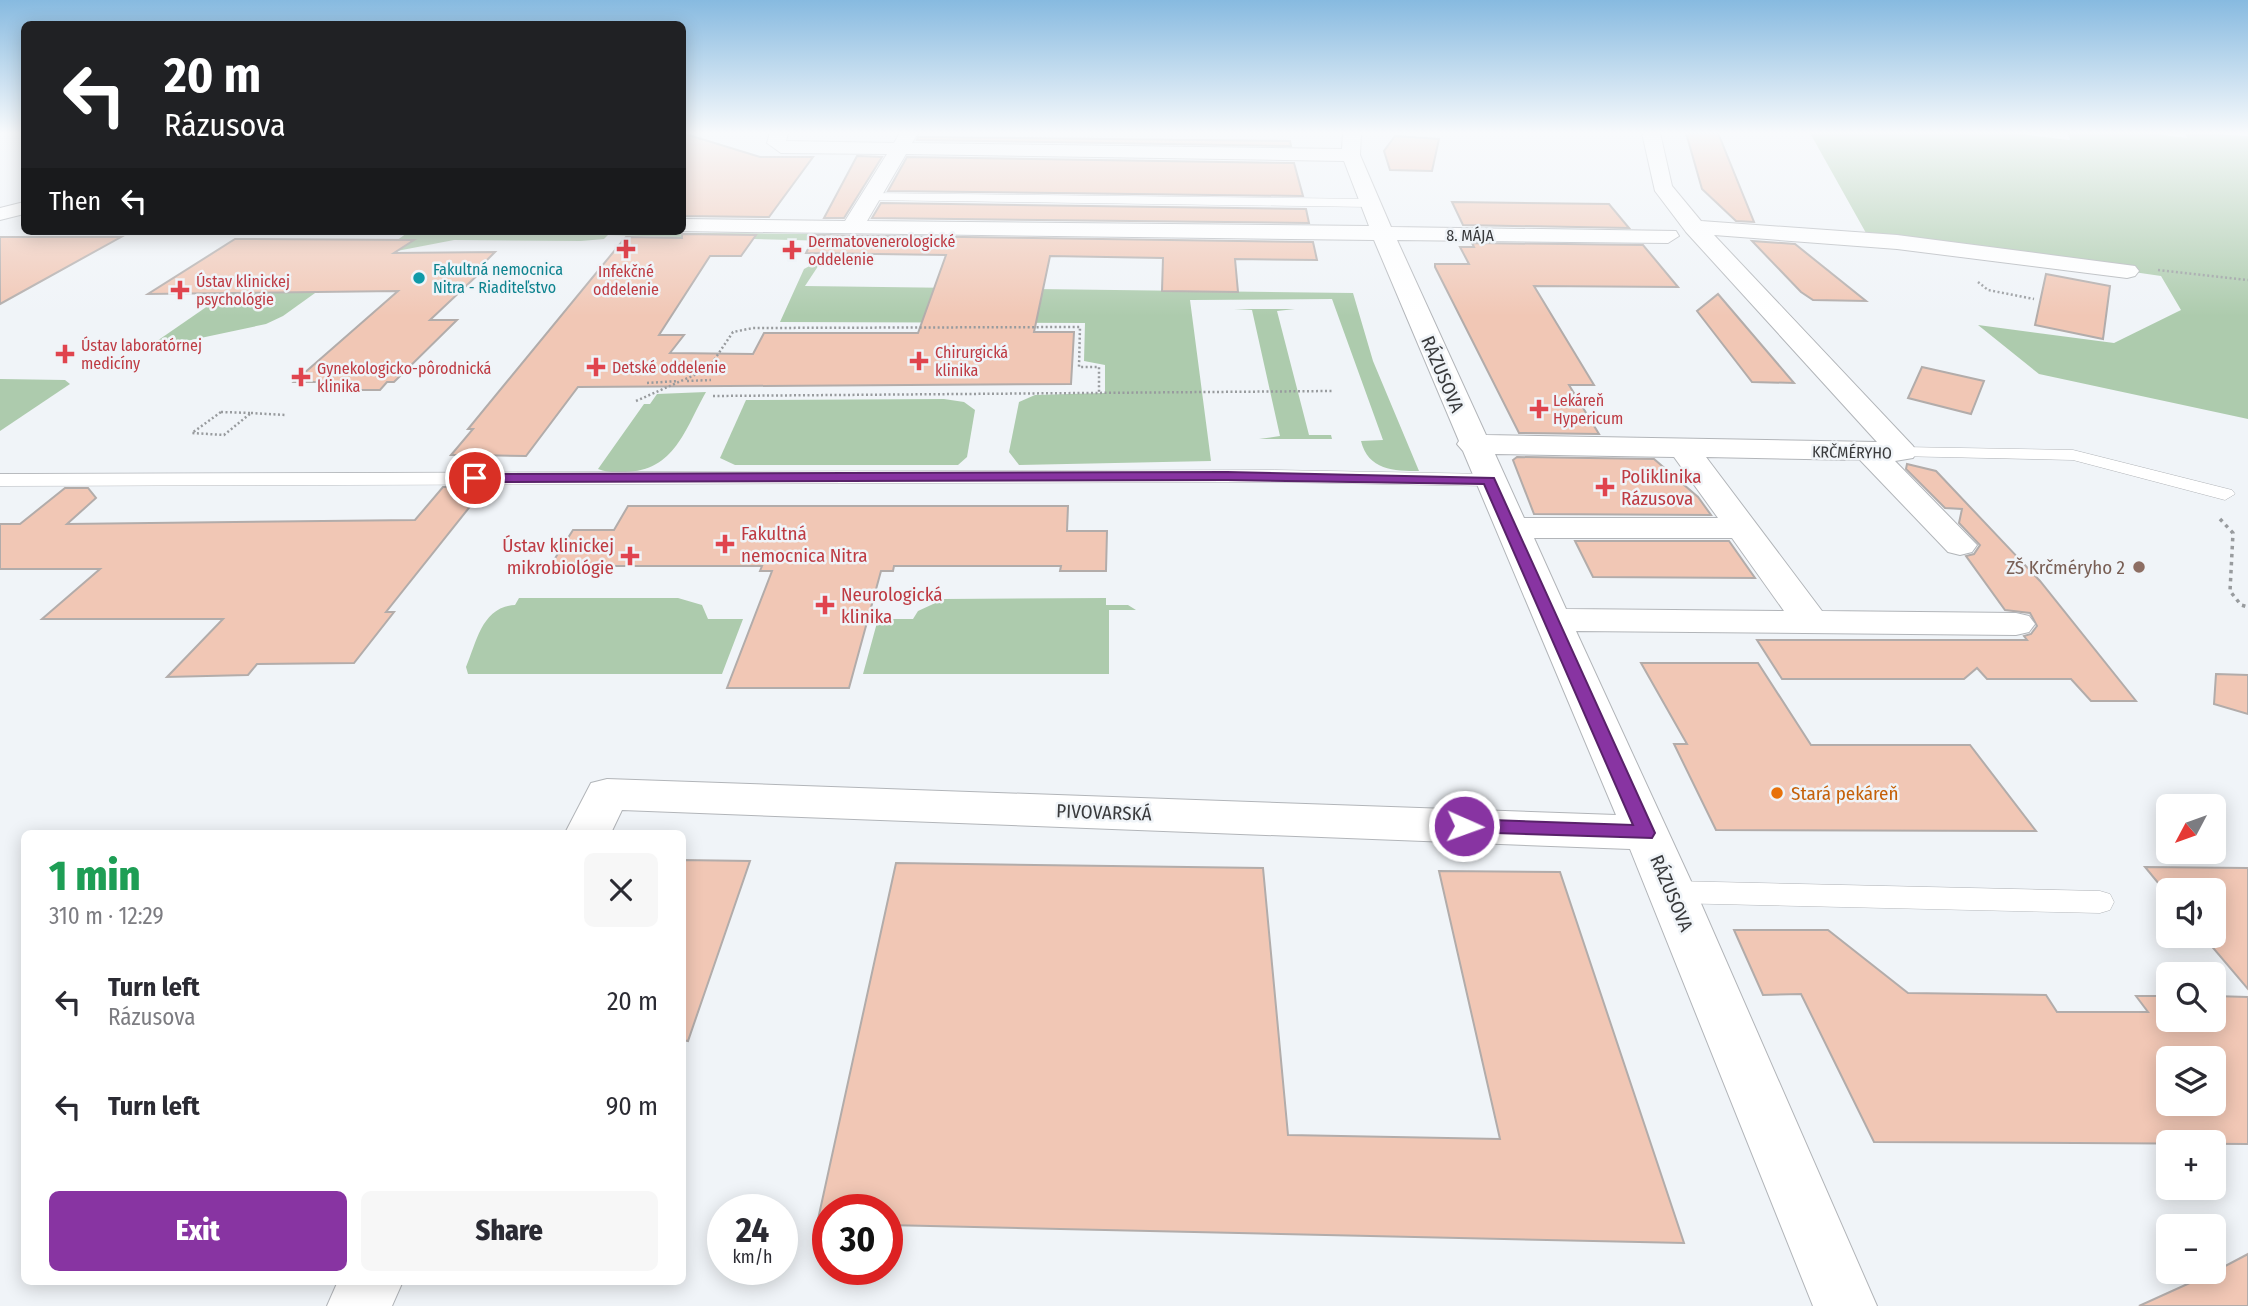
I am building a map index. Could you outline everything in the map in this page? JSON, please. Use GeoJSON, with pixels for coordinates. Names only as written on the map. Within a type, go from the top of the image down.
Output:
{"type":"FeatureCollection","features":[{"type":"Feature","properties":{"kind":"street"},"geometry":{"type":"LineString","coordinates":[[852,228],[872,194]]}},
{"type":"Feature","properties":{"kind":"street","name":"RÁZUSOVA"},"geometry":{"type":"LineString","coordinates":[[1367,194],[1481,462],[1672,892],[1845,1306]]}},
{"type":"Feature","properties":{"kind":"street","name":"KRČMÉRYHO"},"geometry":{"type":"LineString","coordinates":[[1668,194],[1694,227],[1902,453]]}},
{"type":"Feature","properties":{"kind":"street"},"geometry":{"type":"LineString","coordinates":[[0,216],[21,209]]}},
{"type":"Feature","properties":{"kind":"street"},"geometry":{"type":"LineString","coordinates":[[0,216],[21,219]]}},
{"type":"Feature","properties":{"kind":"street","name":"8. MÁJA"},"geometry":{"type":"LineString","coordinates":[[686,226],[852,228],[1377,219],[1668,236]]}},
{"type":"Feature","properties":{"kind":"street"},"geometry":{"type":"LineString","coordinates":[[1694,227],[1897,242],[2127,271]]}},
{"type":"Feature","properties":{"kind":"street"},"geometry":{"type":"LineString","coordinates":[[1683,448],[1811,622]]}},
{"type":"Feature","properties":{"kind":"street","name":"KRČMÉRYHO"},"geometry":{"type":"LineString","coordinates":[[1481,462],[1683,448],[1902,453]]}},
{"type":"Feature","properties":{"kind":"street"},"geometry":{"type":"LineString","coordinates":[[1869,452],[1960,545]]}},
{"type":"Feature","properties":{"kind":"street"},"geometry":{"type":"LineString","coordinates":[[1510,528],[1742,528]]}},
{"type":"Feature","properties":{"kind":"street"},"geometry":{"type":"LineString","coordinates":[[1551,620],[2016,624]]}},
{"type":"Feature","properties":{"kind":"street","name":"PIVOVARSKÁ"},"geometry":{"type":"LineString","coordinates":[[589,830],[607,793],[1645,833]]}},
{"type":"Feature","properties":{"kind":"street"},"geometry":{"type":"LineString","coordinates":[[359,1306],[369,1285]]}},
{"type":"Feature","properties":{"kind":"lane"},"geometry":{"type":"LineString","coordinates":[[870,197],[1377,219]]}},
{"type":"Feature","properties":{"kind":"lane"},"geometry":{"type":"LineString","coordinates":[[1902,453],[2073,455],[2225,494]]}},
{"type":"Feature","properties":{"kind":"lane"},"geometry":{"type":"LineString","coordinates":[[0,480],[1235,476],[1481,462]]}},
{"type":"Feature","properties":{"kind":"lane"},"geometry":{"type":"LineString","coordinates":[[1672,892],[2100,902]]}},
{"type":"Feature","properties":{"kind":"path"},"geometry":{"type":"LineString","coordinates":[[2127,271],[2124,266],[2248,281]]}},
{"type":"Feature","properties":{"kind":"path"},"geometry":{"type":"LineString","coordinates":[[636,401],[708,369],[733,332],[753,328],[1080,327],[1079,367],[1099,367],[1099,393]]}},
{"type":"Feature","properties":{"kind":"path"},"geometry":{"type":"LineString","coordinates":[[648,383],[711,380]]}},
{"type":"Feature","properties":{"kind":"path"},"geometry":{"type":"LineString","coordinates":[[713,396],[1333,391]]}},
{"type":"Feature","properties":{"kind":"path"},"geometry":{"type":"LineString","coordinates":[[252,413],[224,435],[192,433],[220,412],[252,413],[285,415]]}},
{"type":"Feature","properties":{"kind":"path"},"geometry":{"type":"LineString","coordinates":[[2189,485],[2233,533],[2230,591],[2241,604],[2248,607]]}},
{"type":"Feature","properties":{"kind":"green space"},"geometry":{"type":"Polygon","coordinates":[[[1844,194],[2248,194],[2248,419],[2039,374],[1978,325],[2114,343],[2181,310],[2161,276],[1866,233],[1844,194]]]}},
{"type":"Feature","properties":{"kind":"green space"},"geometry":{"type":"Polygon","coordinates":[[[831,234],[836,239],[805,286],[1353,293],[1373,361],[1419,471],[1383,467],[1364,451],[1361,441],[1383,440],[1332,299],[1190,300],[1211,461],[1019,465],[1009,452],[1019,402],[1035,395],[1105,393],[1105,365],[1084,361],[1085,323],[780,322],[804,269],[817,262],[830,241],[608,235],[831,234]]]}},
{"type":"Feature","properties":{"kind":"green space"},"geometry":{"type":"Polygon","coordinates":[[[404,235],[608,235],[604,239],[581,241],[454,240],[376,255],[404,235]]]}},
{"type":"Feature","properties":{"kind":"green space"},"geometry":{"type":"Polygon","coordinates":[[[329,283],[283,316],[266,324],[144,350],[228,292],[329,283]]]}},
{"type":"Feature","properties":{"kind":"green space"},"geometry":{"type":"Polygon","coordinates":[[[1234,309],[1295,309],[1277,311],[1309,435],[1331,435],[1332,439],[1259,439],[1280,436],[1252,310],[1234,309]]]}},
{"type":"Feature","properties":{"kind":"green space"},"geometry":{"type":"Polygon","coordinates":[[[0,379],[65,380],[70,384],[0,431],[0,379]]]}},
{"type":"Feature","properties":{"kind":"green space"},"geometry":{"type":"Polygon","coordinates":[[[706,392],[676,446],[656,464],[642,470],[625,472],[598,469],[644,404],[650,404],[657,394],[706,392]]]}},
{"type":"Feature","properties":{"kind":"green space"},"geometry":{"type":"Polygon","coordinates":[[[944,399],[964,402],[975,410],[967,457],[958,465],[735,465],[720,458],[746,400],[944,399]]]}},
{"type":"Feature","properties":{"kind":"green space"},"geometry":{"type":"Polygon","coordinates":[[[519,598],[678,598],[702,605],[708,619],[743,619],[722,674],[468,674],[466,667],[482,627],[495,612],[515,605],[519,598]]]}},
{"type":"Feature","properties":{"kind":"green space"},"geometry":{"type":"Polygon","coordinates":[[[1106,598],[1106,605],[1128,605],[1136,610],[1109,610],[1109,674],[863,674],[878,619],[913,619],[918,611],[944,599],[1106,598]]]}},
{"type":"Feature","properties":{"kind":"building"},"geometry":{"type":"Polygon","coordinates":[[[686,194],[786,194],[769,217],[686,216],[686,194]]]}},
{"type":"Feature","properties":{"kind":"building"},"geometry":{"type":"Polygon","coordinates":[[[837,194],[859,194],[844,218],[824,218],[837,194]]]}},
{"type":"Feature","properties":{"kind":"building"},"geometry":{"type":"Polygon","coordinates":[[[1133,194],[1302,194],[1303,196],[1133,194]]]}},
{"type":"Feature","properties":{"kind":"building"},"geometry":{"type":"Polygon","coordinates":[[[1707,194],[1743,194],[1754,222],[1736,221],[1707,194]]]}},
{"type":"Feature","properties":{"kind":"building"},"geometry":{"type":"Polygon","coordinates":[[[1452,202],[1609,204],[1629,228],[1463,225],[1452,202]]]}},
{"type":"Feature","properties":{"kind":"building"},"geometry":{"type":"Polygon","coordinates":[[[881,203],[1306,209],[1309,223],[872,218],[881,203]]]}},
{"type":"Feature","properties":{"kind":"building"},"geometry":{"type":"Polygon","coordinates":[[[686,234],[756,235],[741,256],[710,256],[659,335],[684,335],[670,353],[753,354],[764,333],[918,333],[946,255],[806,253],[815,235],[1313,242],[1317,260],[1235,259],[1238,292],[1162,291],[1163,258],[1050,256],[1034,332],[1074,332],[1071,384],[578,387],[526,456],[475,455],[474,470],[458,470],[470,455],[451,455],[473,429],[468,429],[626,237],[682,238],[682,235],[686,234]]]}},
{"type":"Feature","properties":{"kind":"building"},"geometry":{"type":"Polygon","coordinates":[[[0,237],[121,237],[0,304],[0,237]]]}},
{"type":"Feature","properties":{"kind":"building"},"geometry":{"type":"Polygon","coordinates":[[[235,239],[414,240],[394,253],[495,252],[477,270],[483,270],[430,320],[457,320],[394,382],[387,382],[380,390],[328,390],[336,382],[294,382],[398,291],[148,294],[235,239]]]}},
{"type":"Feature","properties":{"kind":"building"},"geometry":{"type":"Polygon","coordinates":[[[1752,241],[1795,244],[1866,301],[1813,300],[1801,292],[1752,241]]]}},
{"type":"Feature","properties":{"kind":"building"},"geometry":{"type":"Polygon","coordinates":[[[1472,243],[1643,245],[1678,287],[1534,286],[1594,385],[1569,385],[1599,434],[1519,433],[1435,267],[1435,264],[1469,264],[1460,247],[1474,247],[1472,243]]]}},
{"type":"Feature","properties":{"kind":"building"},"geometry":{"type":"Polygon","coordinates":[[[2046,274],[2110,286],[2103,339],[2035,325],[2046,274]]]}},
{"type":"Feature","properties":{"kind":"building"},"geometry":{"type":"Polygon","coordinates":[[[1718,294],[1794,383],[1752,382],[1697,311],[1718,294]]]}},
{"type":"Feature","properties":{"kind":"building"},"geometry":{"type":"Polygon","coordinates":[[[1922,367],[1984,381],[1971,414],[1908,398],[1922,367]]]}},
{"type":"Feature","properties":{"kind":"building","name":"Poliklinika Rázusova"},"geometry":{"type":"Polygon","coordinates":[[[1517,457],[1654,459],[1698,497],[1711,515],[1534,514],[1513,460],[1517,457]]]}},
{"type":"Feature","properties":{"kind":"building"},"geometry":{"type":"Polygon","coordinates":[[[1907,464],[1936,471],[2040,581],[2136,701],[2091,701],[2071,679],[1987,679],[1977,668],[1964,679],[1782,679],[1757,640],[2027,640],[2024,636],[2031,634],[2037,626],[2030,613],[2005,610],[1966,556],[1974,554],[1980,545],[1959,523],[1962,509],[1945,508],[1906,469],[1907,464]]]}},
{"type":"Feature","properties":{"kind":"building"},"geometry":{"type":"Polygon","coordinates":[[[443,487],[473,487],[472,504],[386,612],[394,612],[354,663],[257,664],[248,675],[167,677],[223,619],[42,619],[100,569],[0,569],[0,524],[20,524],[65,488],[88,488],[96,498],[67,524],[415,520],[443,487]]]}},
{"type":"Feature","properties":{"kind":"building"},"geometry":{"type":"Polygon","coordinates":[[[628,506],[1068,506],[1067,531],[1107,531],[1106,571],[1060,571],[1061,566],[894,566],[893,571],[881,571],[849,688],[727,688],[772,571],[760,571],[762,566],[596,566],[593,571],[547,571],[573,530],[614,530],[628,506]]]}},
{"type":"Feature","properties":{"kind":"building"},"geometry":{"type":"Polygon","coordinates":[[[1575,541],[1729,541],[1755,578],[1593,577],[1575,541]]]}},
{"type":"Feature","properties":{"kind":"building"},"geometry":{"type":"Polygon","coordinates":[[[1641,663],[1758,663],[1811,745],[1970,745],[2036,831],[1716,830],[1674,744],[1687,744],[1641,663]]]}},
{"type":"Feature","properties":{"kind":"building"},"geometry":{"type":"Polygon","coordinates":[[[2216,674],[2248,675],[2248,714],[2214,704],[2216,674]]]}},
{"type":"Feature","properties":{"kind":"building"},"geometry":{"type":"Polygon","coordinates":[[[686,860],[750,861],[688,1041],[686,860]]]}},
{"type":"Feature","properties":{"kind":"building"},"geometry":{"type":"Polygon","coordinates":[[[896,863],[1263,868],[1288,1135],[1500,1139],[1439,871],[1560,872],[1684,1243],[903,1225],[903,1194],[824,1194],[896,863]]]}},
{"type":"Feature","properties":{"kind":"building"},"geometry":{"type":"Polygon","coordinates":[[[2145,867],[2248,868],[2248,989],[2213,948],[2226,948],[2226,878],[2156,878],[2156,880],[2145,867]]]}},
{"type":"Feature","properties":{"kind":"building"},"geometry":{"type":"Polygon","coordinates":[[[1734,930],[1828,930],[1908,993],[2046,995],[2057,1012],[2148,1012],[2136,996],[2156,996],[2156,1032],[2226,1032],[2226,996],[2248,997],[2248,1144],[2226,1144],[2226,1130],[2156,1130],[2156,1144],[1874,1142],[1801,994],[1763,995],[1734,930]]]}},
{"type":"Feature","properties":{"kind":"building"},"geometry":{"type":"Polygon","coordinates":[[[2248,1254],[2248,1306],[2139,1306],[2188,1284],[2226,1284],[2226,1266],[2248,1254]]]}},
{"type":"Feature","properties":{"kind":"place","name":"Infekčné oddelenie"},"geometry":{"type":"Point","coordinates":[626,249]}},
{"type":"Feature","properties":{"kind":"place","name":"Dermatovenerologické oddelenie"},"geometry":{"type":"Point","coordinates":[792,250]}},
{"type":"Feature","properties":{"kind":"place","name":"Fakultná nemocnica Nitra - Riaditeľstvo"},"geometry":{"type":"Point","coordinates":[419,278]}},
{"type":"Feature","properties":{"kind":"place","name":"Ústav klinickej psychológie"},"geometry":{"type":"Point","coordinates":[180,290]}},
{"type":"Feature","properties":{"kind":"place","name":"Ústav laboratórnej medicíny"},"geometry":{"type":"Point","coordinates":[65,354]}},
{"type":"Feature","properties":{"kind":"place","name":"Chirurgická klinika"},"geometry":{"type":"Point","coordinates":[919,361]}},
{"type":"Feature","properties":{"kind":"place","name":"Detské oddelenie"},"geometry":{"type":"Point","coordinates":[596,367]}},
{"type":"Feature","properties":{"kind":"place","name":"Gynekologicko-pôrodnická klinika"},"geometry":{"type":"Point","coordinates":[301,377]}},
{"type":"Feature","properties":{"kind":"place","name":"Lekáreň Hypericum"},"geometry":{"type":"Point","coordinates":[1539,409]}},
{"type":"Feature","properties":{"kind":"place","name":"Poliklinika Rázusova"},"geometry":{"type":"Point","coordinates":[1605,487]}},
{"type":"Feature","properties":{"kind":"place","name":"Fakultná nemocnica Nitra"},"geometry":{"type":"Point","coordinates":[725,544]}},
{"type":"Feature","properties":{"kind":"place","name":"Ústav klinickej mikrobiológie"},"geometry":{"type":"Point","coordinates":[630,556]}},
{"type":"Feature","properties":{"kind":"place","name":"ZŠ Krčméryho 2"},"geometry":{"type":"Point","coordinates":[2139,567]}},
{"type":"Feature","properties":{"kind":"place","name":"Neurologická klinika"},"geometry":{"type":"Point","coordinates":[825,605]}},
{"type":"Feature","properties":{"kind":"place","name":"Stará pekáreň"},"geometry":{"type":"Point","coordinates":[1777,793]}},
{"type":"Feature","properties":{"kind":"route"},"geometry":{"type":"LineString","coordinates":[[475,478],[1227,476],[1489,480],[1645,833],[1464,826]]}}]}
